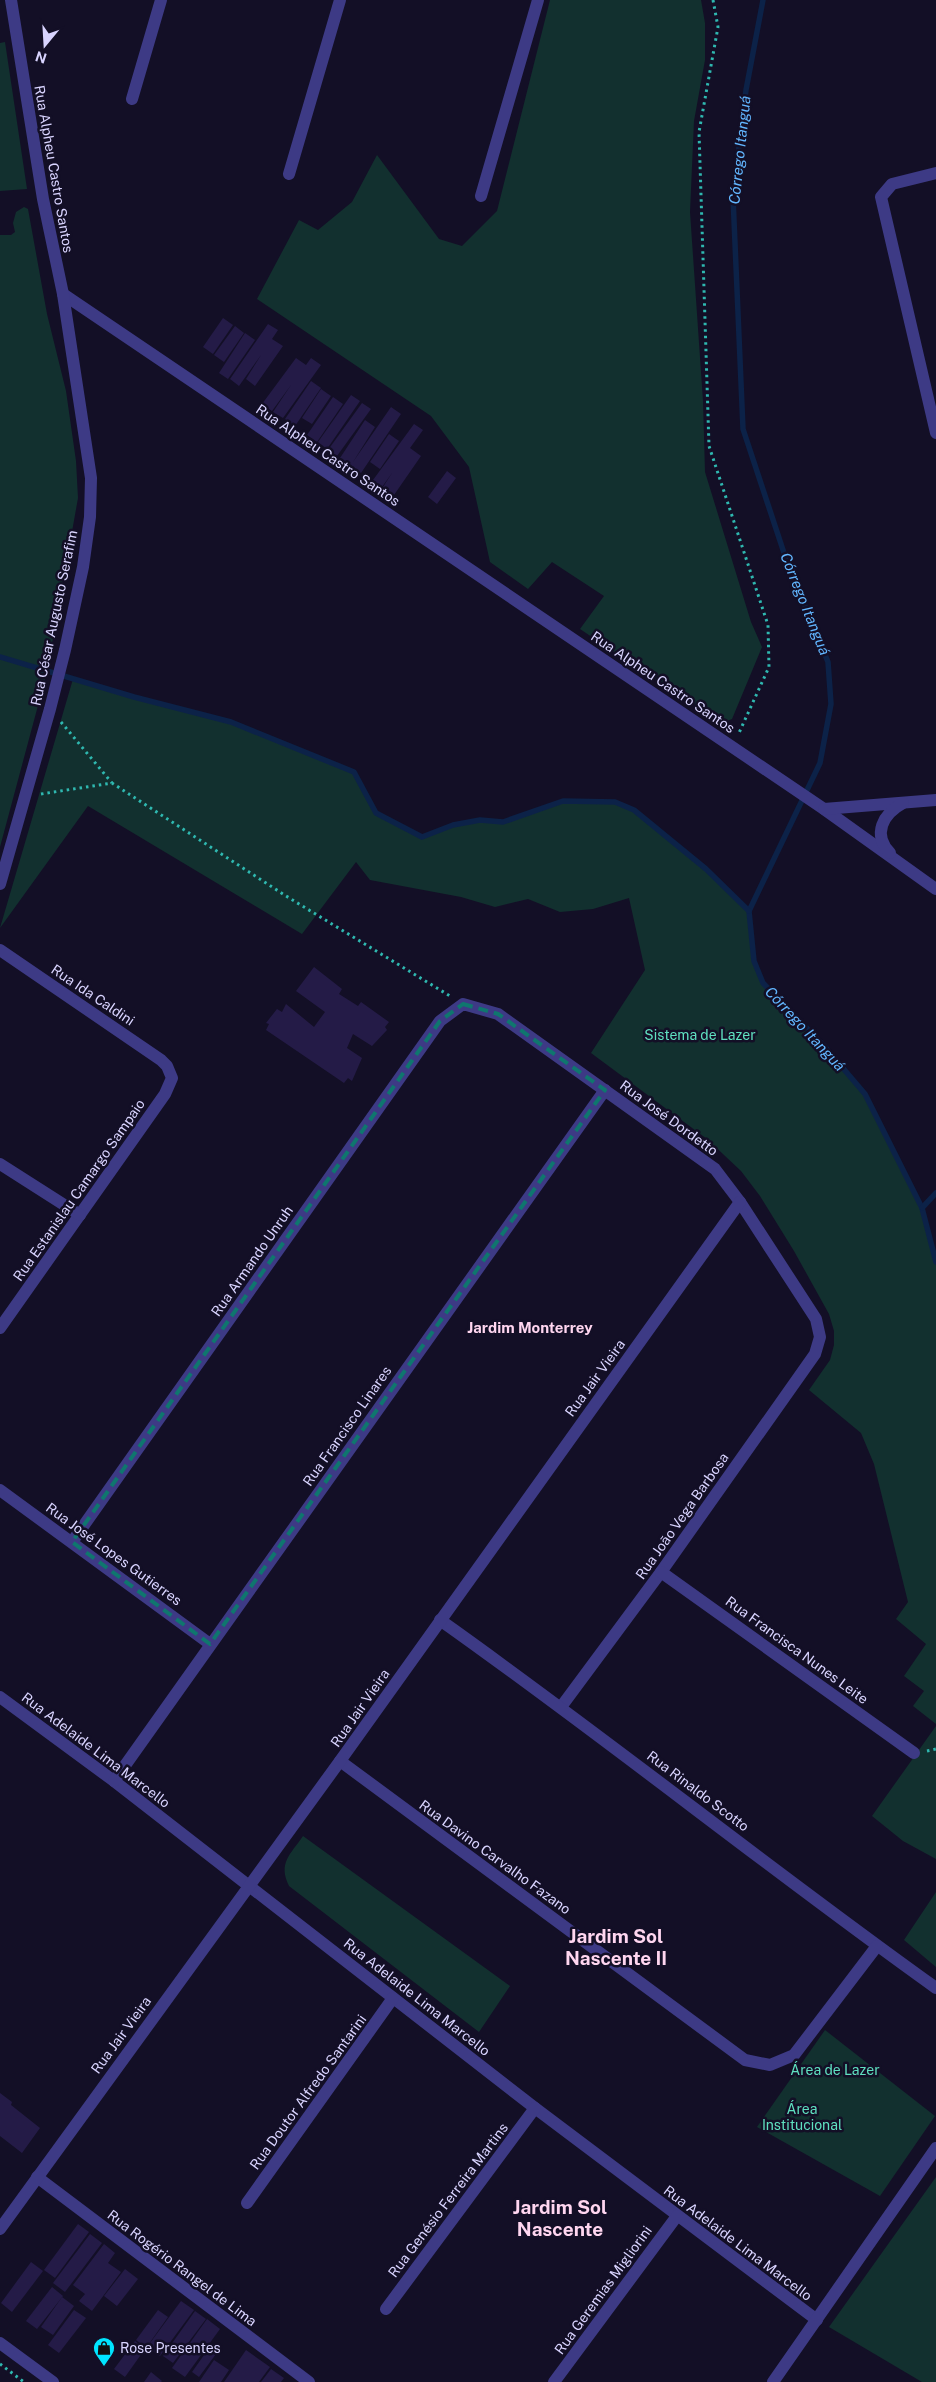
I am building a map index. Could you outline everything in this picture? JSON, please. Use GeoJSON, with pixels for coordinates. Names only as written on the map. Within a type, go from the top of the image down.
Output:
{"type":"FeatureCollection","features":[{"type":"Feature","properties":{"kind":"street","name":"Rua Alpheu Castro Santos"},"geometry":{"type":"LineString","coordinates":[[10,0],[43,199],[63,294],[733,747],[936,889]]}},
{"type":"Feature","properties":{"kind":"street"},"geometry":{"type":"LineString","coordinates":[[132,99],[161,0]]}},
{"type":"Feature","properties":{"kind":"street"},"geometry":{"type":"LineString","coordinates":[[289,174],[340,0]]}},
{"type":"Feature","properties":{"kind":"street"},"geometry":{"type":"LineString","coordinates":[[481,196],[538,0]]}},
{"type":"Feature","properties":{"kind":"street"},"geometry":{"type":"LineString","coordinates":[[936,173],[892,184],[881,197],[936,433]]}},
{"type":"Feature","properties":{"kind":"street","name":"Rua César Augusto Serafim"},"geometry":{"type":"LineString","coordinates":[[0,884],[55,692],[83,567],[90,518],[91,478],[63,294]]}},
{"type":"Feature","properties":{"kind":"street"},"geometry":{"type":"LineString","coordinates":[[821,807],[936,800]]}},
{"type":"Feature","properties":{"kind":"street","name":"Rua Alpheu Castro Santos"},"geometry":{"type":"LineString","coordinates":[[901,863],[888,851],[880,836],[881,827],[886,816],[905,802]]}},
{"type":"Feature","properties":{"kind":"street","name":"Rua Ida Caldini"},"geometry":{"type":"LineString","coordinates":[[0,950],[167,1066]]}},
{"type":"Feature","properties":{"kind":"street","name":"Rua José Dordetto"},"geometry":{"type":"LineString","coordinates":[[463,1004],[498,1014],[714,1169],[740,1202],[816,1319],[820,1337]]}},
{"type":"Feature","properties":{"kind":"street","name":"Rua Armando Unruh"},"geometry":{"type":"LineString","coordinates":[[72,1542],[440,1021],[463,1004]]}},
{"type":"Feature","properties":{"kind":"street","name":"Rua Estanislau Camargo Sampaio"},"geometry":{"type":"LineString","coordinates":[[0,1328],[165,1094],[172,1078],[167,1066]]}},
{"type":"Feature","properties":{"kind":"street","name":"Rua Francisco Linares"},"geometry":{"type":"LineString","coordinates":[[114,1781],[605,1090]]}},
{"type":"Feature","properties":{"kind":"street"},"geometry":{"type":"LineString","coordinates":[[0,1164],[80,1215]]}},
{"type":"Feature","properties":{"kind":"street","name":"Rua Jair Vieira"},"geometry":{"type":"LineString","coordinates":[[0,2229],[36,2177],[340,1762],[740,1202]]}},
{"type":"Feature","properties":{"kind":"street","name":"Rua João Vega Barbosa"},"geometry":{"type":"LineString","coordinates":[[561,1707],[661,1572],[815,1354],[820,1337]]}},
{"type":"Feature","properties":{"kind":"street","name":"Rua José Lopes Gutierres"},"geometry":{"type":"LineString","coordinates":[[0,1490],[210,1644]]}},
{"type":"Feature","properties":{"kind":"street","name":"Rua Francisca Nunes Leite"},"geometry":{"type":"LineString","coordinates":[[661,1572],[914,1753]]}},
{"type":"Feature","properties":{"kind":"street","name":"Rua Rinaldo Scotto"},"geometry":{"type":"LineString","coordinates":[[440,1620],[561,1707],[877,1946],[936,1988]]}},
{"type":"Feature","properties":{"kind":"street","name":"Rua Adelaide Lima Marcello"},"geometry":{"type":"LineString","coordinates":[[0,1697],[114,1781],[535,2108],[817,2320]]}},
{"type":"Feature","properties":{"kind":"street","name":"Rua Davino Carvalho Fazano"},"geometry":{"type":"LineString","coordinates":[[340,1762],[745,2060],[770,2065],[794,2055],[877,1946]]}},
{"type":"Feature","properties":{"kind":"street","name":"Rua Doutor Alfredo Santarini"},"geometry":{"type":"LineString","coordinates":[[247,2203],[393,1998]]}},
{"type":"Feature","properties":{"kind":"street","name":"Rua Genésio Ferreira Martins"},"geometry":{"type":"LineString","coordinates":[[386,2309],[535,2108]]}},
{"type":"Feature","properties":{"kind":"street"},"geometry":{"type":"LineString","coordinates":[[773,2382],[936,2148]]}},
{"type":"Feature","properties":{"kind":"street","name":"Rua Rogério Rangel de Lima"},"geometry":{"type":"LineString","coordinates":[[36,2177],[309,2382]]}},
{"type":"Feature","properties":{"kind":"street","name":"Rua Geremias Migliorini"},"geometry":{"type":"LineString","coordinates":[[554,2382],[677,2216]]}},
{"type":"Feature","properties":{"kind":"street"},"geometry":{"type":"LineString","coordinates":[[0,2343],[53,2382]]}},
{"type":"Feature","properties":{"kind":"path"},"geometry":{"type":"LineString","coordinates":[[713,0],[718,27],[699,132],[709,446],[768,625],[769,667],[733,747]]}},
{"type":"Feature","properties":{"kind":"path"},"geometry":{"type":"LineString","coordinates":[[50,709],[112,783],[286,896],[463,1004]]}},
{"type":"Feature","properties":{"kind":"path"},"geometry":{"type":"LineString","coordinates":[[25,796],[112,783]]}},
{"type":"Feature","properties":{"kind":"path"},"geometry":{"type":"LineString","coordinates":[[0,2364],[24,2382]]}},
{"type":"Feature","properties":{"kind":"highlighted area"},"geometry":{"type":"Polygon","coordinates":[[[463,1004],[498,1014],[605,1090],[210,1644],[72,1542],[440,1021],[463,1004]]]}},
{"type":"Feature","properties":{"kind":"green space"},"geometry":{"type":"Polygon","coordinates":[[[550,0],[701,0],[705,23],[705,60],[694,121],[690,212],[703,401],[705,472],[751,622],[762,647],[732,719],[722,723],[580,629],[604,596],[552,562],[528,589],[490,562],[469,467],[431,416],[257,299],[299,220],[318,230],[352,202],[377,155],[439,239],[462,246],[497,211],[550,0]]]}},
{"type":"Feature","properties":{"kind":"green space"},"geometry":{"type":"Polygon","coordinates":[[[5,42],[27,189],[0,191],[0,43],[5,42]]]}},
{"type":"Feature","properties":{"kind":"green space"},"geometry":{"type":"Polygon","coordinates":[[[24,207],[28,209],[47,314],[66,391],[76,461],[78,498],[47,672],[0,847],[0,235],[11,235],[15,232],[13,223],[16,212],[24,207]]]}},
{"type":"Feature","properties":{"kind":"green space","name":"Sistema de Lazer"},"geometry":{"type":"Polygon","coordinates":[[[73,679],[231,722],[354,772],[376,813],[422,837],[453,825],[480,820],[503,822],[563,801],[615,802],[635,811],[706,869],[749,911],[754,961],[763,983],[825,1047],[865,1094],[922,1208],[936,1262],[936,1724],[913,1706],[924,1691],[904,1676],[926,1644],[896,1619],[908,1602],[874,1464],[861,1433],[809,1390],[830,1360],[834,1345],[834,1331],[829,1314],[794,1251],[760,1196],[741,1171],[707,1139],[591,1053],[645,970],[629,898],[593,909],[560,912],[528,899],[495,907],[461,897],[370,880],[356,862],[302,934],[88,806],[0,928],[73,679]]]}},
{"type":"Feature","properties":{"kind":"green space"},"geometry":{"type":"Polygon","coordinates":[[[936,1726],[936,1859],[903,1841],[872,1816],[936,1726]]]}},
{"type":"Feature","properties":{"kind":"green space"},"geometry":{"type":"Polygon","coordinates":[[[303,1836],[510,1986],[479,2032],[289,1886],[285,1865],[290,1854],[303,1836]]]}},
{"type":"Feature","properties":{"kind":"green space"},"geometry":{"type":"Polygon","coordinates":[[[936,1892],[936,1967],[904,1940],[936,1892]]]}},
{"type":"Feature","properties":{"kind":"green space"},"geometry":{"type":"Polygon","coordinates":[[[825,2030],[935,2116],[880,2196],[757,2127],[825,2030]]]}},
{"type":"Feature","properties":{"kind":"green space"},"geometry":{"type":"Polygon","coordinates":[[[936,2177],[936,2382],[922,2382],[829,2327],[936,2177]]]}},
{"type":"Feature","properties":{"kind":"building"},"geometry":{"type":"Polygon","coordinates":[[[223,318],[233,325],[213,354],[203,347],[223,318]]]}},
{"type":"Feature","properties":{"kind":"building"},"geometry":{"type":"Polygon","coordinates":[[[268,324],[278,330],[272,339],[283,346],[255,386],[246,379],[261,355],[239,386],[230,379],[268,324]]]}},
{"type":"Feature","properties":{"kind":"building"},"geometry":{"type":"Polygon","coordinates":[[[235,326],[244,333],[224,362],[214,355],[235,326]]]}},
{"type":"Feature","properties":{"kind":"building"},"geometry":{"type":"Polygon","coordinates":[[[245,333],[255,340],[228,379],[219,373],[245,333]]]}},
{"type":"Feature","properties":{"kind":"building"},"geometry":{"type":"Polygon","coordinates":[[[296,358],[306,365],[311,358],[321,365],[283,418],[273,412],[291,385],[272,411],[262,404],[296,358]]]}},
{"type":"Feature","properties":{"kind":"building"},"geometry":{"type":"Polygon","coordinates":[[[311,381],[321,388],[295,426],[285,419],[311,381]]]}},
{"type":"Feature","properties":{"kind":"building"},"geometry":{"type":"Polygon","coordinates":[[[321,389],[331,396],[312,424],[302,418],[321,389]]]}},
{"type":"Feature","properties":{"kind":"building"},"geometry":{"type":"Polygon","coordinates":[[[351,395],[360,401],[327,449],[318,442],[351,395]]]}},
{"type":"Feature","properties":{"kind":"building"},"geometry":{"type":"Polygon","coordinates":[[[333,397],[343,404],[317,442],[307,435],[333,397]]]}},
{"type":"Feature","properties":{"kind":"building"},"geometry":{"type":"Polygon","coordinates":[[[362,403],[371,409],[337,456],[328,450],[362,403]]]}},
{"type":"Feature","properties":{"kind":"building"},"geometry":{"type":"Polygon","coordinates":[[[391,407],[401,414],[361,473],[340,458],[365,420],[375,427],[353,462],[391,407]]]}},
{"type":"Feature","properties":{"kind":"building"},"geometry":{"type":"Polygon","coordinates":[[[414,424],[423,430],[410,448],[421,456],[394,495],[383,487],[392,473],[382,487],[373,480],[414,424]]]}},
{"type":"Feature","properties":{"kind":"building"},"geometry":{"type":"Polygon","coordinates":[[[389,434],[399,441],[380,469],[370,462],[389,434]]]}},
{"type":"Feature","properties":{"kind":"building"},"geometry":{"type":"Polygon","coordinates":[[[447,471],[456,478],[437,504],[428,497],[447,471]]]}},
{"type":"Feature","properties":{"kind":"building"},"geometry":{"type":"Polygon","coordinates":[[[314,967],[342,989],[339,994],[358,1006],[361,1002],[389,1022],[385,1027],[387,1030],[372,1046],[353,1034],[347,1048],[362,1058],[352,1081],[348,1078],[344,1083],[266,1030],[269,1024],[266,1023],[277,1009],[282,1012],[286,1004],[314,1027],[325,1012],[296,991],[314,967]]]}},
{"type":"Feature","properties":{"kind":"building"},"geometry":{"type":"Polygon","coordinates":[[[0,2093],[12,2102],[11,2105],[40,2128],[22,2153],[0,2136],[0,2093]]]}},
{"type":"Feature","properties":{"kind":"building"},"geometry":{"type":"Polygon","coordinates":[[[78,2224],[89,2232],[55,2278],[44,2270],[78,2224]]]}},
{"type":"Feature","properties":{"kind":"building"},"geometry":{"type":"Polygon","coordinates":[[[90,2234],[102,2243],[65,2292],[53,2283],[90,2234]]]}},
{"type":"Feature","properties":{"kind":"building"},"geometry":{"type":"Polygon","coordinates":[[[104,2244],[115,2253],[108,2263],[121,2272],[92,2311],[79,2301],[85,2294],[73,2285],[104,2244]]]}},
{"type":"Feature","properties":{"kind":"building"},"geometry":{"type":"Polygon","coordinates":[[[31,2262],[43,2271],[12,2312],[1,2303],[31,2262]]]}},
{"type":"Feature","properties":{"kind":"building"},"geometry":{"type":"Polygon","coordinates":[[[125,2269],[138,2279],[117,2306],[104,2296],[125,2269]]]}},
{"type":"Feature","properties":{"kind":"building"},"geometry":{"type":"Polygon","coordinates":[[[52,2287],[63,2296],[37,2329],[26,2321],[52,2287]]]}},
{"type":"Feature","properties":{"kind":"building"},"geometry":{"type":"Polygon","coordinates":[[[62,2297],[74,2306],[53,2335],[41,2327],[62,2297]]]}},
{"type":"Feature","properties":{"kind":"building"},"geometry":{"type":"Polygon","coordinates":[[[181,2301],[194,2310],[160,2356],[147,2347],[181,2301]]]}},
{"type":"Feature","properties":{"kind":"building"},"geometry":{"type":"Polygon","coordinates":[[[74,2310],[86,2318],[59,2353],[48,2345],[74,2310]]]}},
{"type":"Feature","properties":{"kind":"building"},"geometry":{"type":"Polygon","coordinates":[[[158,2310],[168,2317],[146,2348],[136,2340],[158,2310]]]}},
{"type":"Feature","properties":{"kind":"building"},"geometry":{"type":"Polygon","coordinates":[[[195,2311],[206,2319],[173,2363],[163,2356],[195,2311]]]}},
{"type":"Feature","properties":{"kind":"building"},"geometry":{"type":"Polygon","coordinates":[[[207,2319],[220,2329],[185,2377],[172,2368],[207,2319]]]}},
{"type":"Feature","properties":{"kind":"building"},"geometry":{"type":"Polygon","coordinates":[[[135,2341],[145,2349],[125,2377],[114,2369],[135,2341]]]}},
{"type":"Feature","properties":{"kind":"building"},"geometry":{"type":"Polygon","coordinates":[[[209,2348],[216,2354],[199,2377],[192,2372],[209,2348]]]}},
{"type":"Feature","properties":{"kind":"building"},"geometry":{"type":"Polygon","coordinates":[[[246,2350],[270,2367],[259,2382],[224,2382],[246,2350]]]}},
{"type":"Feature","properties":{"kind":"building"},"geometry":{"type":"Polygon","coordinates":[[[214,2360],[229,2370],[221,2382],[199,2382],[214,2360]]]}},
{"type":"Feature","properties":{"kind":"building"},"geometry":{"type":"Polygon","coordinates":[[[271,2369],[284,2378],[281,2382],[261,2382],[271,2369]]]}},
{"type":"Feature","properties":{"kind":"building"},"geometry":{"type":"Polygon","coordinates":[[[151,2372],[162,2381],[144,2382],[151,2372]]]}},
{"type":"Feature","properties":{"kind":"waterway","name":"Córrego Itanguá"},"geometry":{"type":"LineString","coordinates":[[763,0],[746,90],[733,197],[743,429],[787,562],[828,662],[831,704],[820,763],[749,911],[754,961],[763,983],[825,1047],[865,1094],[922,1208],[936,1262]]}},
{"type":"Feature","properties":{"kind":"waterway"},"geometry":{"type":"LineString","coordinates":[[0,657],[134,697],[231,722],[354,772],[376,813],[422,837],[453,825],[480,820],[503,822],[563,801],[615,802],[634,810],[706,869],[749,911]]}},
{"type":"Feature","properties":{"kind":"waterway"},"geometry":{"type":"LineString","coordinates":[[922,1208],[936,1193]]}},
{"type":"Feature","properties":{"kind":"place","name":"Rose Presentes"},"geometry":{"type":"Point","coordinates":[104,2367]}},
{"type":"Feature","properties":{"kind":"district","name":"Jardim Monterrey"},"geometry":{"type":"Point","coordinates":[530,1328]}},
{"type":"Feature","properties":{"kind":"district","name":"Jardim Sol Nascente II"},"geometry":{"type":"Point","coordinates":[616,1947]}},
{"type":"Feature","properties":{"kind":"district","name":"Jardim Sol Nascente"},"geometry":{"type":"Point","coordinates":[560,2218]}},
{"type":"Feature","properties":{"kind":"park label","name":"Área de Lazer"},"geometry":{"type":"Point","coordinates":[835,2070]}},
{"type":"Feature","properties":{"kind":"park label","name":"Área Institucional"},"geometry":{"type":"Point","coordinates":[802,2118]}}]}
